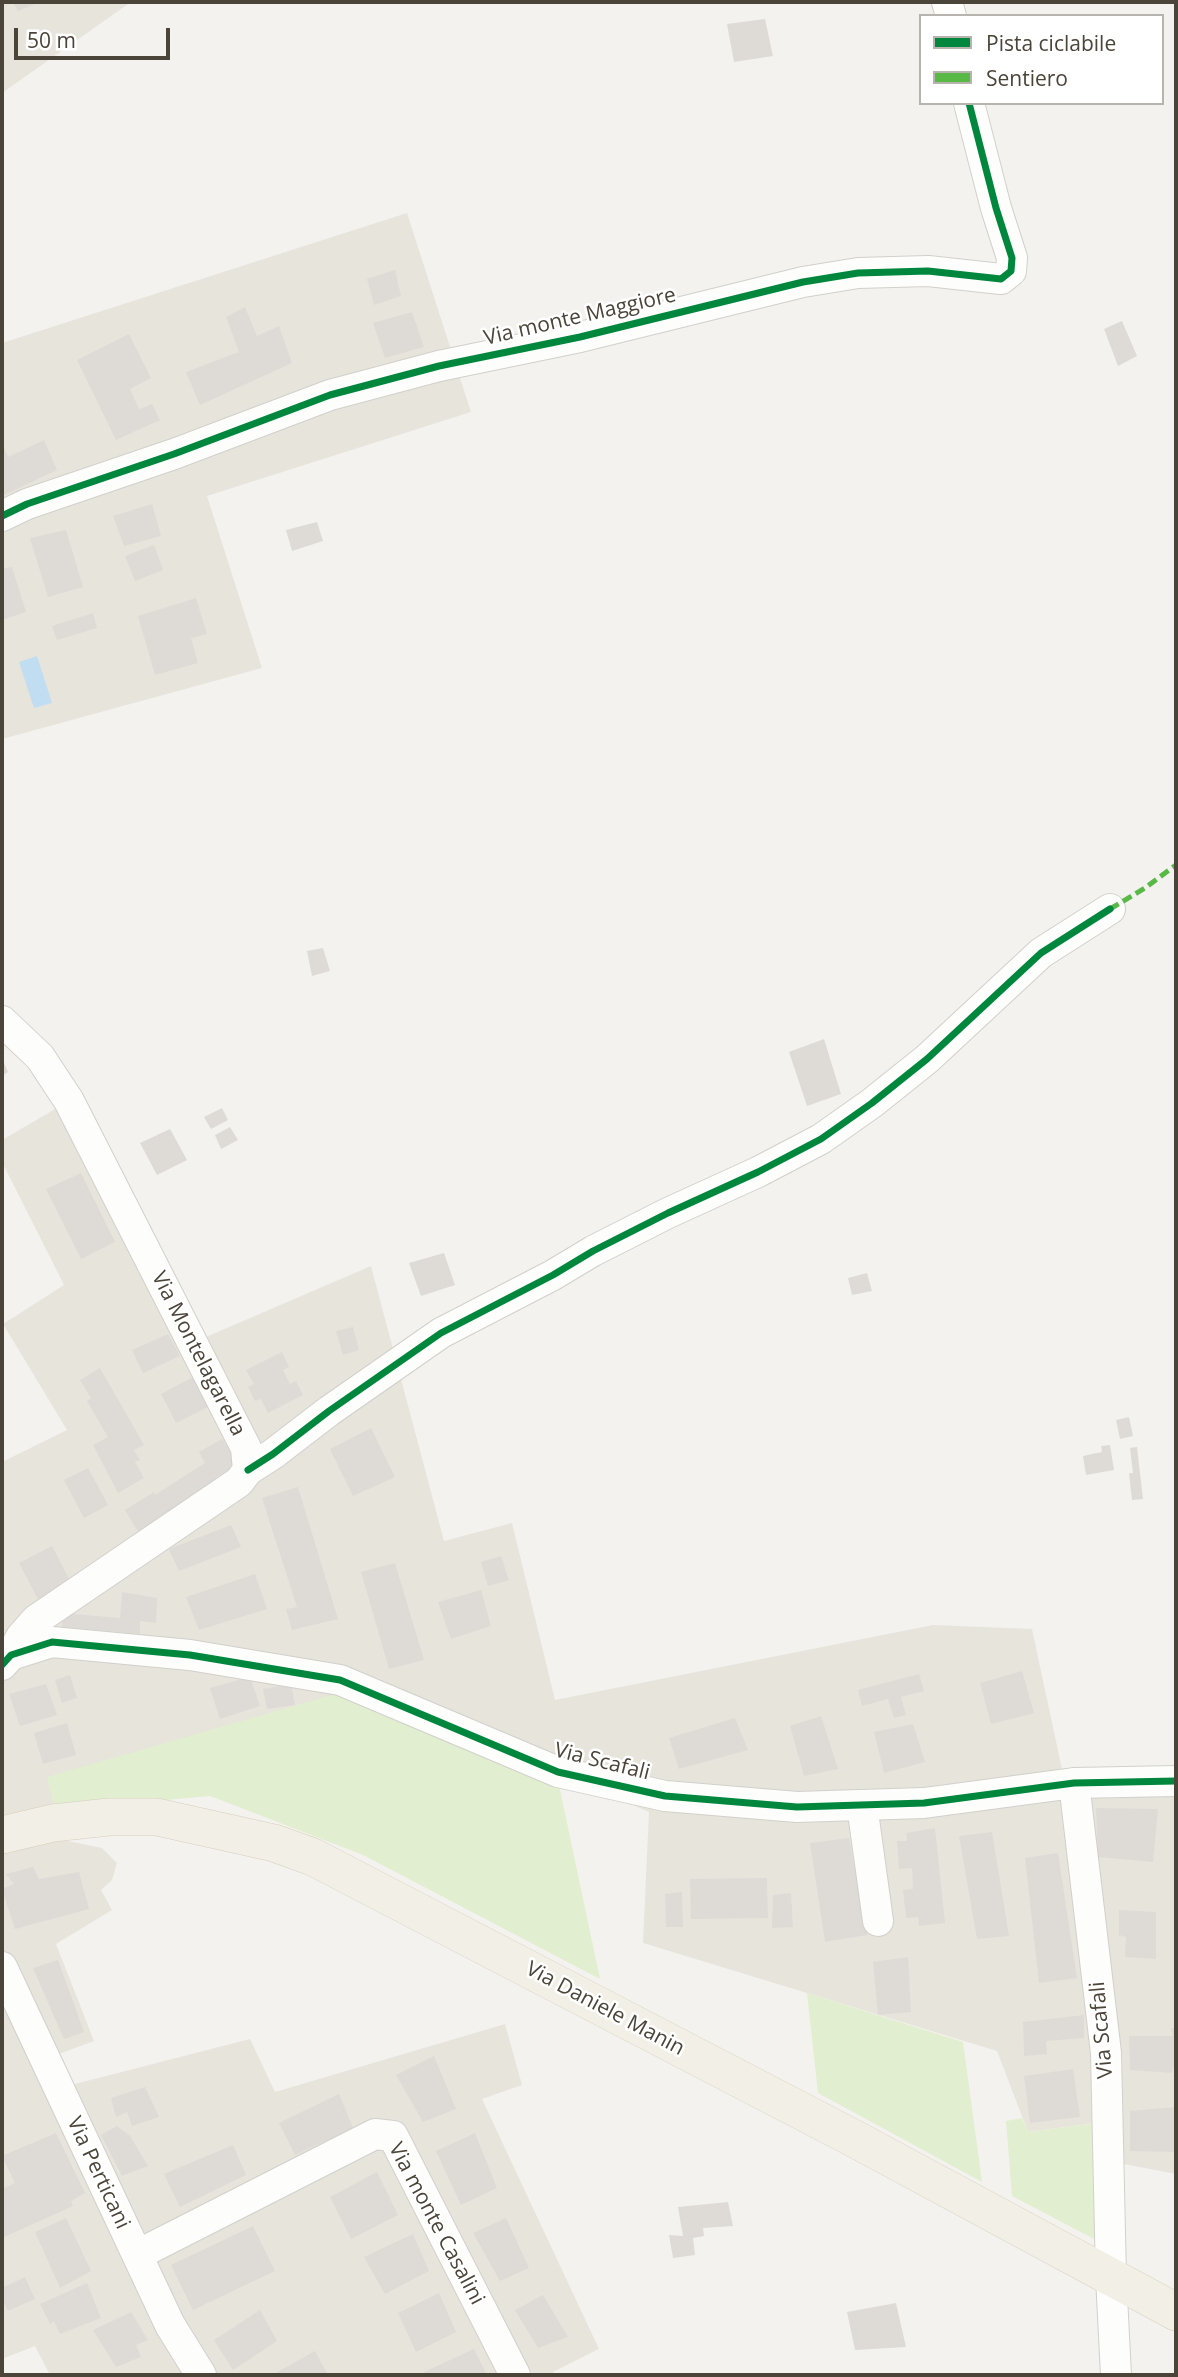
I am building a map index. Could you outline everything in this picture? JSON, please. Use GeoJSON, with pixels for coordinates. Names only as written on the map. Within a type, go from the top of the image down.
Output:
{"type":"FeatureCollection","features":[{"type":"Feature","properties":{"kind":"main road","name":"Via Daniele Manin"},"geometry":{"type":"LineString","coordinates":[[2,1835],[53,1823],[109,1816],[157,1817],[274,1843],[313,1857],[855,2139],[1176,2312]]}},
{"type":"Feature","properties":{"kind":"street","name":"Via monte Maggiore"},"geometry":{"type":"LineString","coordinates":[[2,516],[27,503],[174,454],[330,395],[439,366],[580,337],[803,282],[858,273],[928,271],[1001,279],[1012,271],[1012,258],[970,105]]}},
{"type":"Feature","properties":{"kind":"street"},"geometry":{"type":"LineString","coordinates":[[6,1660],[36,1620],[239,1482],[248,1470],[441,1333],[553,1275],[593,1251],[821,1139],[927,1059],[1041,953],[1110,909]]}},
{"type":"Feature","properties":{"kind":"street","name":"Via Montelagarella"},"geometry":{"type":"LineString","coordinates":[[2,1021],[40,1057],[69,1101],[246,1448],[248,1470]]}},
{"type":"Feature","properties":{"kind":"street","name":"Via Scafali"},"geometry":{"type":"LineString","coordinates":[[6,1660],[52,1642],[190,1655],[340,1680],[558,1772],[665,1796],[797,1807],[923,1803],[1074,1783],[1176,1781]]}},
{"type":"Feature","properties":{"kind":"street","name":"Via Scafali"},"geometry":{"type":"LineString","coordinates":[[1074,1783],[1106,2053],[1116,2375]]}},
{"type":"Feature","properties":{"kind":"street"},"geometry":{"type":"LineString","coordinates":[[862,1805],[878,1921]]}},
{"type":"Feature","properties":{"kind":"street","name":"Via Perticani"},"geometry":{"type":"LineString","coordinates":[[2,1967],[15,2027],[137,2255],[170,2325],[201,2375]]}},
{"type":"Feature","properties":{"kind":"street","name":"Via monte Casalini"},"geometry":{"type":"LineString","coordinates":[[137,2255],[375,2134],[393,2136],[515,2375]]}},
{"type":"Feature","properties":{"kind":"shaded area"},"geometry":{"type":"Polygon","coordinates":[[[2,2],[131,2],[2,93],[2,2]]]}},
{"type":"Feature","properties":{"kind":"shaded area"},"geometry":{"type":"Polygon","coordinates":[[[407,213],[471,412],[207,496],[262,668],[2,739],[2,343],[407,213]]]}},
{"type":"Feature","properties":{"kind":"shaded area"},"geometry":{"type":"Polygon","coordinates":[[[69,1101],[192,1343],[371,1266],[444,1541],[512,1523],[555,1700],[933,1625],[1032,1629],[1063,1774],[1176,1770],[1176,2174],[1108,2161],[1096,2123],[1028,2132],[997,2051],[643,1943],[649,1812],[358,1688],[63,1840],[102,1848],[117,1863],[112,1880],[101,1890],[112,1910],[56,1944],[94,2041],[59,2054],[71,2085],[250,2039],[275,2092],[505,2024],[522,2085],[482,2099],[599,2349],[553,2372],[554,2375],[50,2375],[35,2346],[2,2359],[2,1462],[67,1430],[3,1324],[64,1285],[2,1162],[2,1140],[69,1101]]]}},
{"type":"Feature","properties":{"kind":"green space"},"geometry":{"type":"Polygon","coordinates":[[[339,1693],[559,1785],[600,1979],[363,1855],[210,1796],[55,1810],[47,1777],[339,1693]]]}},
{"type":"Feature","properties":{"kind":"green space"},"geometry":{"type":"Polygon","coordinates":[[[807,1993],[963,2042],[982,2182],[818,2093],[807,1993]]]}},
{"type":"Feature","properties":{"kind":"green space"},"geometry":{"type":"Polygon","coordinates":[[[1022,2118],[1028,2132],[1097,2123],[1098,2241],[1012,2196],[1006,2121],[1022,2118]]]}},
{"type":"Feature","properties":{"kind":"water"},"geometry":{"type":"Polygon","coordinates":[[[37,656],[52,703],[34,708],[19,662],[37,656]]]}},
{"type":"Feature","properties":{"kind":"building"},"geometry":{"type":"Polygon","coordinates":[[[13,2],[40,2],[18,11],[13,2]]]}},
{"type":"Feature","properties":{"kind":"building"},"geometry":{"type":"Polygon","coordinates":[[[765,19],[773,56],[734,62],[727,24],[765,19]]]}},
{"type":"Feature","properties":{"kind":"building"},"geometry":{"type":"Polygon","coordinates":[[[395,270],[401,296],[374,305],[367,279],[395,270]]]}},
{"type":"Feature","properties":{"kind":"building"},"geometry":{"type":"Polygon","coordinates":[[[245,307],[257,336],[279,326],[292,363],[200,405],[186,372],[239,352],[226,317],[245,307]]]}},
{"type":"Feature","properties":{"kind":"building"},"geometry":{"type":"Polygon","coordinates":[[[412,312],[424,347],[385,358],[373,323],[412,312]]]}},
{"type":"Feature","properties":{"kind":"building"},"geometry":{"type":"Polygon","coordinates":[[[1122,321],[1137,356],[1118,366],[1104,329],[1122,321]]]}},
{"type":"Feature","properties":{"kind":"building"},"geometry":{"type":"Polygon","coordinates":[[[129,334],[151,378],[130,389],[139,409],[152,404],[160,420],[116,440],[77,360],[129,334]]]}},
{"type":"Feature","properties":{"kind":"building"},"geometry":{"type":"Polygon","coordinates":[[[44,440],[57,470],[2,496],[2,443],[8,457],[44,440]]]}},
{"type":"Feature","properties":{"kind":"building"},"geometry":{"type":"Polygon","coordinates":[[[152,504],[161,536],[124,546],[113,516],[152,504]]]}},
{"type":"Feature","properties":{"kind":"building"},"geometry":{"type":"Polygon","coordinates":[[[317,522],[323,541],[292,551],[286,530],[317,522]]]}},
{"type":"Feature","properties":{"kind":"building"},"geometry":{"type":"Polygon","coordinates":[[[66,530],[83,587],[48,597],[30,538],[66,530]]]}},
{"type":"Feature","properties":{"kind":"building"},"geometry":{"type":"Polygon","coordinates":[[[154,545],[163,570],[135,581],[125,556],[154,545]]]}},
{"type":"Feature","properties":{"kind":"building"},"geometry":{"type":"Polygon","coordinates":[[[12,567],[26,612],[2,620],[2,569],[12,567]]]}},
{"type":"Feature","properties":{"kind":"building"},"geometry":{"type":"Polygon","coordinates":[[[196,598],[207,634],[191,638],[198,663],[155,675],[138,616],[196,598]]]}},
{"type":"Feature","properties":{"kind":"building"},"geometry":{"type":"Polygon","coordinates":[[[93,613],[97,628],[57,640],[52,626],[93,613]]]}},
{"type":"Feature","properties":{"kind":"building"},"geometry":{"type":"Polygon","coordinates":[[[323,948],[330,971],[312,976],[307,951],[323,948]]]}},
{"type":"Feature","properties":{"kind":"building"},"geometry":{"type":"Polygon","coordinates":[[[824,1039],[841,1094],[807,1106],[789,1052],[824,1039]]]}},
{"type":"Feature","properties":{"kind":"building"},"geometry":{"type":"Polygon","coordinates":[[[2,1058],[8,1072],[2,1076],[2,1058]]]}},
{"type":"Feature","properties":{"kind":"building"},"geometry":{"type":"Polygon","coordinates":[[[222,1108],[228,1120],[211,1129],[204,1117],[222,1108]]]}},
{"type":"Feature","properties":{"kind":"building"},"geometry":{"type":"Polygon","coordinates":[[[230,1127],[238,1140],[221,1149],[215,1135],[230,1127]]]}},
{"type":"Feature","properties":{"kind":"building"},"geometry":{"type":"Polygon","coordinates":[[[170,1129],[187,1160],[157,1175],[140,1143],[170,1129]]]}},
{"type":"Feature","properties":{"kind":"building"},"geometry":{"type":"Polygon","coordinates":[[[81,1173],[115,1242],[81,1259],[46,1189],[81,1173]]]}},
{"type":"Feature","properties":{"kind":"building"},"geometry":{"type":"Polygon","coordinates":[[[444,1253],[455,1285],[421,1296],[409,1263],[444,1253]]]}},
{"type":"Feature","properties":{"kind":"building"},"geometry":{"type":"Polygon","coordinates":[[[867,1273],[872,1291],[852,1295],[848,1278],[867,1273]]]}},
{"type":"Feature","properties":{"kind":"building"},"geometry":{"type":"Polygon","coordinates":[[[353,1327],[359,1350],[343,1355],[336,1331],[353,1327]]]}},
{"type":"Feature","properties":{"kind":"building"},"geometry":{"type":"Polygon","coordinates":[[[168,1334],[180,1356],[143,1373],[132,1350],[168,1334]]]}},
{"type":"Feature","properties":{"kind":"building"},"geometry":{"type":"Polygon","coordinates":[[[282,1352],[289,1367],[283,1370],[290,1384],[296,1381],[303,1395],[268,1413],[261,1399],[255,1401],[248,1387],[254,1384],[246,1370],[282,1352]]]}},
{"type":"Feature","properties":{"kind":"building"},"geometry":{"type":"Polygon","coordinates":[[[100,1368],[144,1445],[134,1450],[140,1460],[135,1462],[144,1478],[118,1493],[93,1445],[108,1437],[87,1401],[91,1398],[80,1380],[100,1368]]]}},
{"type":"Feature","properties":{"kind":"building"},"geometry":{"type":"Polygon","coordinates":[[[195,1376],[212,1405],[176,1423],[161,1394],[195,1376]]]}},
{"type":"Feature","properties":{"kind":"building"},"geometry":{"type":"Polygon","coordinates":[[[1129,1417],[1133,1436],[1120,1439],[1116,1420],[1129,1417]]]}},
{"type":"Feature","properties":{"kind":"building"},"geometry":{"type":"Polygon","coordinates":[[[371,1428],[395,1477],[353,1496],[330,1449],[371,1428]]]}},
{"type":"Feature","properties":{"kind":"building"},"geometry":{"type":"Polygon","coordinates":[[[222,1439],[239,1464],[215,1478],[221,1488],[142,1538],[125,1510],[154,1492],[155,1495],[205,1463],[199,1452],[222,1439]]]}},
{"type":"Feature","properties":{"kind":"building"},"geometry":{"type":"Polygon","coordinates":[[[1110,1445],[1114,1470],[1086,1475],[1083,1456],[1102,1452],[1101,1446],[1110,1445]]]}},
{"type":"Feature","properties":{"kind":"building"},"geometry":{"type":"Polygon","coordinates":[[[1137,1447],[1143,1499],[1132,1500],[1130,1448],[1137,1447]]]}},
{"type":"Feature","properties":{"kind":"building"},"geometry":{"type":"Polygon","coordinates":[[[88,1468],[108,1505],[84,1518],[64,1480],[88,1468]]]}},
{"type":"Feature","properties":{"kind":"building"},"geometry":{"type":"Polygon","coordinates":[[[298,1487],[338,1619],[292,1630],[286,1609],[297,1607],[262,1498],[298,1487]]]}},
{"type":"Feature","properties":{"kind":"building"},"geometry":{"type":"Polygon","coordinates":[[[231,1525],[241,1547],[179,1571],[169,1549],[231,1525]]]}},
{"type":"Feature","properties":{"kind":"building"},"geometry":{"type":"Polygon","coordinates":[[[52,1546],[70,1581],[38,1599],[19,1563],[52,1546]]]}},
{"type":"Feature","properties":{"kind":"building"},"geometry":{"type":"Polygon","coordinates":[[[501,1556],[509,1580],[488,1586],[481,1562],[501,1556]]]}},
{"type":"Feature","properties":{"kind":"building"},"geometry":{"type":"Polygon","coordinates":[[[395,1563],[424,1660],[389,1669],[361,1572],[395,1563]]]}},
{"type":"Feature","properties":{"kind":"building"},"geometry":{"type":"Polygon","coordinates":[[[255,1574],[267,1609],[199,1630],[186,1597],[255,1574]]]}},
{"type":"Feature","properties":{"kind":"building"},"geometry":{"type":"Polygon","coordinates":[[[481,1590],[491,1626],[451,1639],[438,1602],[481,1590]]]}},
{"type":"Feature","properties":{"kind":"building"},"geometry":{"type":"Polygon","coordinates":[[[122,1592],[157,1598],[156,1623],[140,1621],[140,1634],[62,1627],[63,1613],[120,1618],[122,1592]]]}},
{"type":"Feature","properties":{"kind":"building"},"geometry":{"type":"Polygon","coordinates":[[[1022,1671],[1034,1713],[991,1724],[980,1683],[1022,1671]]]}},
{"type":"Feature","properties":{"kind":"building"},"geometry":{"type":"Polygon","coordinates":[[[919,1674],[924,1691],[901,1697],[906,1715],[894,1718],[888,1699],[862,1706],[858,1690],[919,1674]]]}},
{"type":"Feature","properties":{"kind":"building"},"geometry":{"type":"Polygon","coordinates":[[[70,1675],[77,1698],[62,1703],[55,1680],[70,1675]]]}},
{"type":"Feature","properties":{"kind":"building"},"geometry":{"type":"Polygon","coordinates":[[[250,1677],[260,1706],[220,1719],[210,1688],[250,1677]]]}},
{"type":"Feature","properties":{"kind":"building"},"geometry":{"type":"Polygon","coordinates":[[[46,1684],[57,1715],[20,1726],[9,1694],[46,1684]]]}},
{"type":"Feature","properties":{"kind":"building"},"geometry":{"type":"Polygon","coordinates":[[[291,1684],[295,1705],[267,1709],[263,1689],[291,1684]]]}},
{"type":"Feature","properties":{"kind":"building"},"geometry":{"type":"Polygon","coordinates":[[[821,1716],[838,1769],[804,1776],[790,1726],[821,1716]]]}},
{"type":"Feature","properties":{"kind":"building"},"geometry":{"type":"Polygon","coordinates":[[[735,1718],[748,1750],[679,1769],[669,1738],[735,1718]]]}},
{"type":"Feature","properties":{"kind":"building"},"geometry":{"type":"Polygon","coordinates":[[[67,1723],[76,1755],[43,1764],[34,1733],[67,1723]]]}},
{"type":"Feature","properties":{"kind":"building"},"geometry":{"type":"Polygon","coordinates":[[[913,1724],[925,1762],[884,1773],[874,1732],[913,1724]]]}},
{"type":"Feature","properties":{"kind":"building"},"geometry":{"type":"Polygon","coordinates":[[[1096,1808],[1158,1809],[1153,1862],[1098,1857],[1096,1808]]]}},
{"type":"Feature","properties":{"kind":"building"},"geometry":{"type":"Polygon","coordinates":[[[935,1828],[945,1923],[919,1926],[918,1917],[906,1918],[903,1890],[913,1889],[912,1868],[899,1869],[897,1841],[907,1841],[906,1833],[935,1828]]]}},
{"type":"Feature","properties":{"kind":"building"},"geometry":{"type":"Polygon","coordinates":[[[992,1832],[1009,1936],[977,1939],[959,1836],[992,1832]]]}},
{"type":"Feature","properties":{"kind":"building"},"geometry":{"type":"Polygon","coordinates":[[[849,1838],[867,1935],[825,1942],[810,1843],[849,1838]]]}},
{"type":"Feature","properties":{"kind":"building"},"geometry":{"type":"Polygon","coordinates":[[[1058,1853],[1077,1978],[1039,1983],[1025,1858],[1058,1853]]]}},
{"type":"Feature","properties":{"kind":"building"},"geometry":{"type":"Polygon","coordinates":[[[33,1867],[39,1879],[79,1872],[89,1909],[15,1929],[2,1889],[14,1884],[6,1874],[33,1867]]]}},
{"type":"Feature","properties":{"kind":"building"},"geometry":{"type":"Polygon","coordinates":[[[767,1878],[768,1918],[691,1919],[690,1879],[767,1878]]]}},
{"type":"Feature","properties":{"kind":"building"},"geometry":{"type":"Polygon","coordinates":[[[682,1892],[683,1927],[666,1927],[665,1894],[682,1892]]]}},
{"type":"Feature","properties":{"kind":"building"},"geometry":{"type":"Polygon","coordinates":[[[791,1893],[793,1927],[772,1928],[773,1895],[791,1893]]]}},
{"type":"Feature","properties":{"kind":"building"},"geometry":{"type":"Polygon","coordinates":[[[1119,1910],[1156,1912],[1156,1959],[1125,1957],[1126,1937],[1119,1935],[1119,1910]]]}},
{"type":"Feature","properties":{"kind":"building"},"geometry":{"type":"Polygon","coordinates":[[[908,1957],[911,2012],[878,2015],[873,1962],[908,1957]]]}},
{"type":"Feature","properties":{"kind":"building"},"geometry":{"type":"Polygon","coordinates":[[[58,1960],[84,2032],[64,2039],[33,1968],[58,1960]]]}},
{"type":"Feature","properties":{"kind":"building"},"geometry":{"type":"Polygon","coordinates":[[[1084,2015],[1084,2038],[1046,2041],[1047,2054],[1024,2056],[1023,2022],[1084,2015]]]}},
{"type":"Feature","properties":{"kind":"building"},"geometry":{"type":"Polygon","coordinates":[[[1171,2028],[1176,2028],[1176,2068],[1173,2068],[1172,2073],[1130,2070],[1129,2036],[1173,2036],[1171,2028]]]}},
{"type":"Feature","properties":{"kind":"building"},"geometry":{"type":"Polygon","coordinates":[[[434,2056],[456,2109],[423,2122],[396,2075],[434,2056]]]}},
{"type":"Feature","properties":{"kind":"building"},"geometry":{"type":"Polygon","coordinates":[[[1073,2069],[1080,2117],[1030,2123],[1024,2076],[1073,2069]]]}},
{"type":"Feature","properties":{"kind":"building"},"geometry":{"type":"Polygon","coordinates":[[[145,2087],[159,2117],[132,2126],[127,2112],[116,2117],[111,2098],[145,2087]]]}},
{"type":"Feature","properties":{"kind":"building"},"geometry":{"type":"Polygon","coordinates":[[[339,2094],[353,2128],[295,2155],[279,2123],[339,2094]]]}},
{"type":"Feature","properties":{"kind":"building"},"geometry":{"type":"Polygon","coordinates":[[[1176,2107],[1176,2152],[1130,2151],[1130,2111],[1176,2107]]]}},
{"type":"Feature","properties":{"kind":"building"},"geometry":{"type":"Polygon","coordinates":[[[117,2126],[130,2136],[148,2166],[122,2176],[101,2135],[117,2126]]]}},
{"type":"Feature","properties":{"kind":"building"},"geometry":{"type":"Polygon","coordinates":[[[56,2133],[85,2193],[71,2201],[73,2206],[2,2238],[2,2189],[15,2183],[2,2156],[56,2133]]]}},
{"type":"Feature","properties":{"kind":"building"},"geometry":{"type":"Polygon","coordinates":[[[475,2133],[497,2188],[461,2205],[436,2151],[475,2133]]]}},
{"type":"Feature","properties":{"kind":"building"},"geometry":{"type":"Polygon","coordinates":[[[233,2145],[246,2175],[180,2207],[164,2174],[233,2145]]]}},
{"type":"Feature","properties":{"kind":"building"},"geometry":{"type":"Polygon","coordinates":[[[377,2172],[398,2215],[351,2239],[330,2197],[377,2172]]]}},
{"type":"Feature","properties":{"kind":"building"},"geometry":{"type":"Polygon","coordinates":[[[728,2202],[733,2226],[703,2228],[704,2236],[693,2238],[695,2255],[673,2258],[669,2235],[683,2236],[678,2207],[728,2202]]]}},
{"type":"Feature","properties":{"kind":"building"},"geometry":{"type":"Polygon","coordinates":[[[66,2218],[91,2271],[60,2288],[35,2232],[66,2218]]]}},
{"type":"Feature","properties":{"kind":"building"},"geometry":{"type":"Polygon","coordinates":[[[506,2218],[529,2268],[500,2281],[473,2233],[506,2218]]]}},
{"type":"Feature","properties":{"kind":"building"},"geometry":{"type":"Polygon","coordinates":[[[253,2226],[275,2271],[193,2310],[171,2265],[253,2226]]]}},
{"type":"Feature","properties":{"kind":"building"},"geometry":{"type":"Polygon","coordinates":[[[413,2234],[429,2271],[385,2294],[364,2257],[413,2234]]]}},
{"type":"Feature","properties":{"kind":"building"},"geometry":{"type":"Polygon","coordinates":[[[25,2277],[35,2299],[8,2311],[2,2298],[2,2288],[25,2277]]]}},
{"type":"Feature","properties":{"kind":"building"},"geometry":{"type":"Polygon","coordinates":[[[87,2283],[101,2318],[60,2334],[54,2321],[50,2324],[40,2304],[87,2283]]]}},
{"type":"Feature","properties":{"kind":"building"},"geometry":{"type":"Polygon","coordinates":[[[439,2293],[456,2332],[416,2352],[398,2313],[439,2293]]]}},
{"type":"Feature","properties":{"kind":"building"},"geometry":{"type":"Polygon","coordinates":[[[543,2295],[568,2337],[538,2348],[515,2310],[543,2295]]]}},
{"type":"Feature","properties":{"kind":"building"},"geometry":{"type":"Polygon","coordinates":[[[896,2303],[906,2347],[855,2350],[847,2312],[896,2303]]]}},
{"type":"Feature","properties":{"kind":"building"},"geometry":{"type":"Polygon","coordinates":[[[260,2310],[277,2341],[233,2370],[214,2340],[260,2310]]]}},
{"type":"Feature","properties":{"kind":"building"},"geometry":{"type":"Polygon","coordinates":[[[131,2312],[148,2340],[136,2345],[141,2357],[116,2367],[93,2330],[131,2312]]]}},
{"type":"Feature","properties":{"kind":"building"},"geometry":{"type":"Polygon","coordinates":[[[474,2349],[487,2375],[425,2375],[424,2372],[474,2349]]]}},
{"type":"Feature","properties":{"kind":"building"},"geometry":{"type":"Polygon","coordinates":[[[315,2351],[328,2375],[272,2375],[315,2351]]]}},
{"type":"Feature","properties":{"kind":"marked path"},"geometry":{"type":"LineString","coordinates":[[1110,909],[1176,865]]}},
{"type":"Feature","properties":{"kind":"cycle path"},"geometry":{"type":"LineString","coordinates":[[2,516],[27,504],[174,454],[330,395],[439,366],[580,337],[803,282],[858,273],[928,271],[1001,279],[1011,271],[1012,258],[970,105]]}},
{"type":"Feature","properties":{"kind":"cycle path"},"geometry":{"type":"LineString","coordinates":[[248,1470],[441,1333],[553,1275],[593,1251],[821,1139],[927,1059],[1041,953],[1110,909]]}},
{"type":"Feature","properties":{"kind":"cycle path"},"geometry":{"type":"LineString","coordinates":[[2,1665],[11,1655],[52,1642],[190,1655],[340,1680],[558,1772],[665,1796],[797,1807],[924,1803],[1074,1783],[1176,1781]]}}]}
